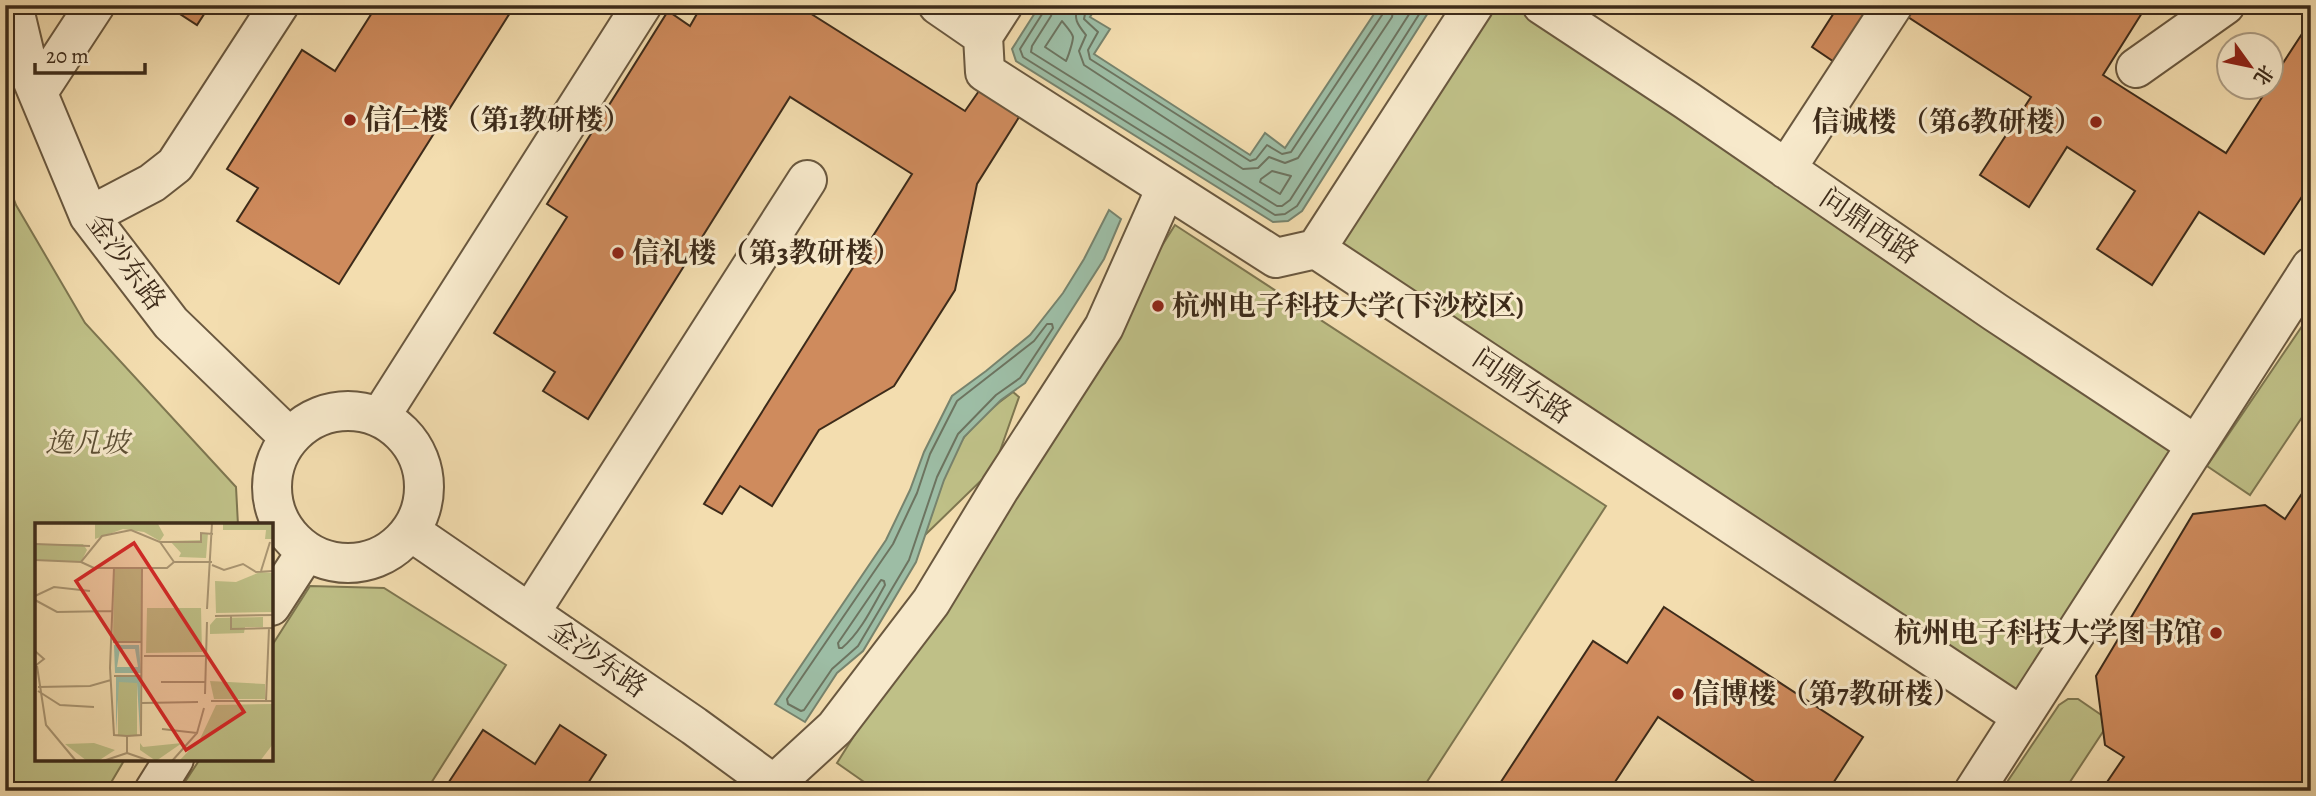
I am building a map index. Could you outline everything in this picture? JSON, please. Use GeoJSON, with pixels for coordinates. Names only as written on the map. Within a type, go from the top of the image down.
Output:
{"type":"FeatureCollection","features":[{"type":"Feature","properties":{"kind":"street","name":"金沙东路"},"geometry":{"type":"LineString","coordinates":[[13,5],[29,72],[89,216],[171,323],[289,438]]}},
{"type":"Feature","properties":{"kind":"street"},"geometry":{"type":"LineString","coordinates":[[38,93],[95,5]]}},
{"type":"Feature","properties":{"kind":"street"},"geometry":{"type":"LineString","coordinates":[[89,216],[152,183],[175,165],[279,5]]}},
{"type":"Feature","properties":{"kind":"street"},"geometry":{"type":"LineString","coordinates":[[380,417],[642,5]]}},
{"type":"Feature","properties":{"kind":"street"},"geometry":{"type":"LineString","coordinates":[[937,5],[993,20],[985,72],[1276,258],[1316,249],[1475,5]]}},
{"type":"Feature","properties":{"kind":"street","name":"问鼎西路"},"geometry":{"type":"LineString","coordinates":[[1542,5],[2196,446]]}},
{"type":"Feature","properties":{"kind":"street"},"geometry":{"type":"LineString","coordinates":[[1786,169],[1893,5]]}},
{"type":"Feature","properties":{"kind":"street"},"geometry":{"type":"LineString","coordinates":[[2136,68],[2225,5]]}},
{"type":"Feature","properties":{"kind":"street"},"geometry":{"type":"LineString","coordinates":[[530,613],[807,180]]}},
{"type":"Feature","properties":{"kind":"street"},"geometry":{"type":"LineString","coordinates":[[778,788],[835,728],[931,601],[1104,327],[1166,188]]}},
{"type":"Feature","properties":{"kind":"street","name":"问鼎东路"},"geometry":{"type":"LineString","coordinates":[[1316,249],[2021,716]]}},
{"type":"Feature","properties":{"kind":"street"},"geometry":{"type":"LineString","coordinates":[[1974,791],[2311,267]]}},
{"type":"Feature","properties":{"kind":"street"},"geometry":{"type":"LineString","coordinates":[[356,411],[380,417],[400,431],[408,441],[415,450],[424,473],[424,498],[417,522],[402,542],[381,557],[356,564],[330,562],[306,552],[287,534],[275,511],[271,486],[276,460],[289,438],[309,422],[331,412],[356,411]]}},
{"type":"Feature","properties":{"kind":"street","name":"金沙东路"},"geometry":{"type":"LineString","coordinates":[[410,531],[694,726],[778,788]]}},
{"type":"Feature","properties":{"kind":"street"},"geometry":{"type":"LineString","coordinates":[[273,603],[306,552]]}},
{"type":"Feature","properties":{"kind":"street"},"geometry":{"type":"LineString","coordinates":[[154,791],[173,761]]}},
{"type":"Feature","properties":{"kind":"green space"},"geometry":{"type":"Polygon","coordinates":[[[1474,5],[1542,5],[2196,445],[2021,716],[1316,249],[1474,5]]]}},
{"type":"Feature","properties":{"kind":"green space","name":"逸凡坡"},"geometry":{"type":"Polygon","coordinates":[[[5,175],[16,205],[85,323],[236,487],[238,523],[35,523],[35,761],[124,761],[106,791],[5,791],[5,175]]]}},
{"type":"Feature","properties":{"kind":"green space"},"geometry":{"type":"Polygon","coordinates":[[[1175,225],[1606,506],[1421,791],[877,791],[837,763],[1175,225]]]}},
{"type":"Feature","properties":{"kind":"green space"},"geometry":{"type":"Polygon","coordinates":[[[2311,313],[2311,404],[2250,495],[2207,466],[2311,313]]]}},
{"type":"Feature","properties":{"kind":"green space"},"geometry":{"type":"Polygon","coordinates":[[[1013,392],[1019,397],[994,468],[924,536],[947,470],[965,436],[981,418],[1013,392]]]}},
{"type":"Feature","properties":{"kind":"green space"},"geometry":{"type":"Polygon","coordinates":[[[310,586],[384,588],[506,665],[426,791],[179,791],[199,761],[273,761],[273,644],[310,586]]]}},
{"type":"Feature","properties":{"kind":"green space"},"geometry":{"type":"Polygon","coordinates":[[[2068,699],[2078,699],[2110,721],[2064,791],[2001,791],[2059,705],[2068,699]]]}},
{"type":"Feature","properties":{"kind":"water"},"geometry":{"type":"Polygon","coordinates":[[[1040,5],[1098,5],[1090,17],[1110,29],[1094,54],[1250,155],[1265,133],[1285,148],[1380,5],[1433,5],[1302,211],[1288,221],[1273,222],[1016,61],[1012,49],[1040,5]]]}},
{"type":"Feature","properties":{"kind":"water"},"geometry":{"type":"Polygon","coordinates":[[[1109,210],[1121,219],[1104,259],[1025,383],[1001,400],[964,437],[944,480],[916,562],[863,651],[837,673],[805,722],[775,704],[886,540],[910,490],[924,452],[952,396],[1030,335],[1063,293],[1109,210]]]}},
{"type":"Feature","properties":{"kind":"building"},"geometry":{"type":"Polygon","coordinates":[[[166,5],[210,5],[197,25],[166,5]]]}},
{"type":"Feature","properties":{"kind":"building","name":"信仁楼 （第1教研楼）"},"geometry":{"type":"Polygon","coordinates":[[[377,5],[515,5],[339,284],[237,221],[258,188],[227,169],[302,50],[335,71],[377,5]]]}},
{"type":"Feature","properties":{"kind":"building","name":"信礼楼 （第3教研楼）"},"geometry":{"type":"Polygon","coordinates":[[[702,5],[797,5],[965,111],[981,88],[1021,114],[977,184],[955,290],[894,386],[819,430],[772,506],[740,486],[722,514],[704,504],[912,174],[790,97],[588,419],[543,391],[555,372],[494,333],[567,217],[547,204],[668,11],[690,26],[702,5]]]}},
{"type":"Feature","properties":{"kind":"building","name":"信诚楼 （第6教研楼）"},"geometry":{"type":"Polygon","coordinates":[[[1839,5],[2147,5],[2103,75],[2226,153],[2259,102],[2284,102],[2284,61],[2311,20],[2311,183],[2264,254],[2199,212],[2152,285],[2097,249],[2135,191],[2067,147],[2029,207],[1980,175],[2031,97],[1897,10],[1855,76],[1812,47],[1839,5]]]}},
{"type":"Feature","properties":{"kind":"building","name":"杭州电子科技大学图书馆"},"geometry":{"type":"Polygon","coordinates":[[[2311,480],[2311,791],[2101,791],[2124,757],[2105,745],[2096,676],[2193,514],[2265,505],[2285,519],[2311,480]]]}},
{"type":"Feature","properties":{"kind":"building","name":"信博楼 （第7教研楼）"},"geometry":{"type":"Polygon","coordinates":[[[1664,607],[1863,737],[1828,791],[1768,791],[1658,717],[1609,791],[1495,791],[1593,641],[1627,663],[1664,607]]]}},
{"type":"Feature","properties":{"kind":"building"},"geometry":{"type":"Polygon","coordinates":[[[560,725],[606,755],[583,791],[443,791],[483,730],[535,764],[560,725]]]}},
{"type":"Feature","properties":{"kind":"place","name":"信仁楼 （第1教研楼）"},"geometry":{"type":"Point","coordinates":[350,120]}},
{"type":"Feature","properties":{"kind":"place","name":"信诚楼 （第6教研楼）"},"geometry":{"type":"Point","coordinates":[2096,122]}},
{"type":"Feature","properties":{"kind":"place","name":"信礼楼 （第3教研楼）"},"geometry":{"type":"Point","coordinates":[618,253]}},
{"type":"Feature","properties":{"kind":"place","name":"杭州电子科技大学(下沙校区)"},"geometry":{"type":"Point","coordinates":[1158,306]}},
{"type":"Feature","properties":{"kind":"place","name":"杭州电子科技大学图书馆"},"geometry":{"type":"Point","coordinates":[2216,633]}},
{"type":"Feature","properties":{"kind":"place","name":"信博楼 （第7教研楼）"},"geometry":{"type":"Point","coordinates":[1678,694]}}]}
